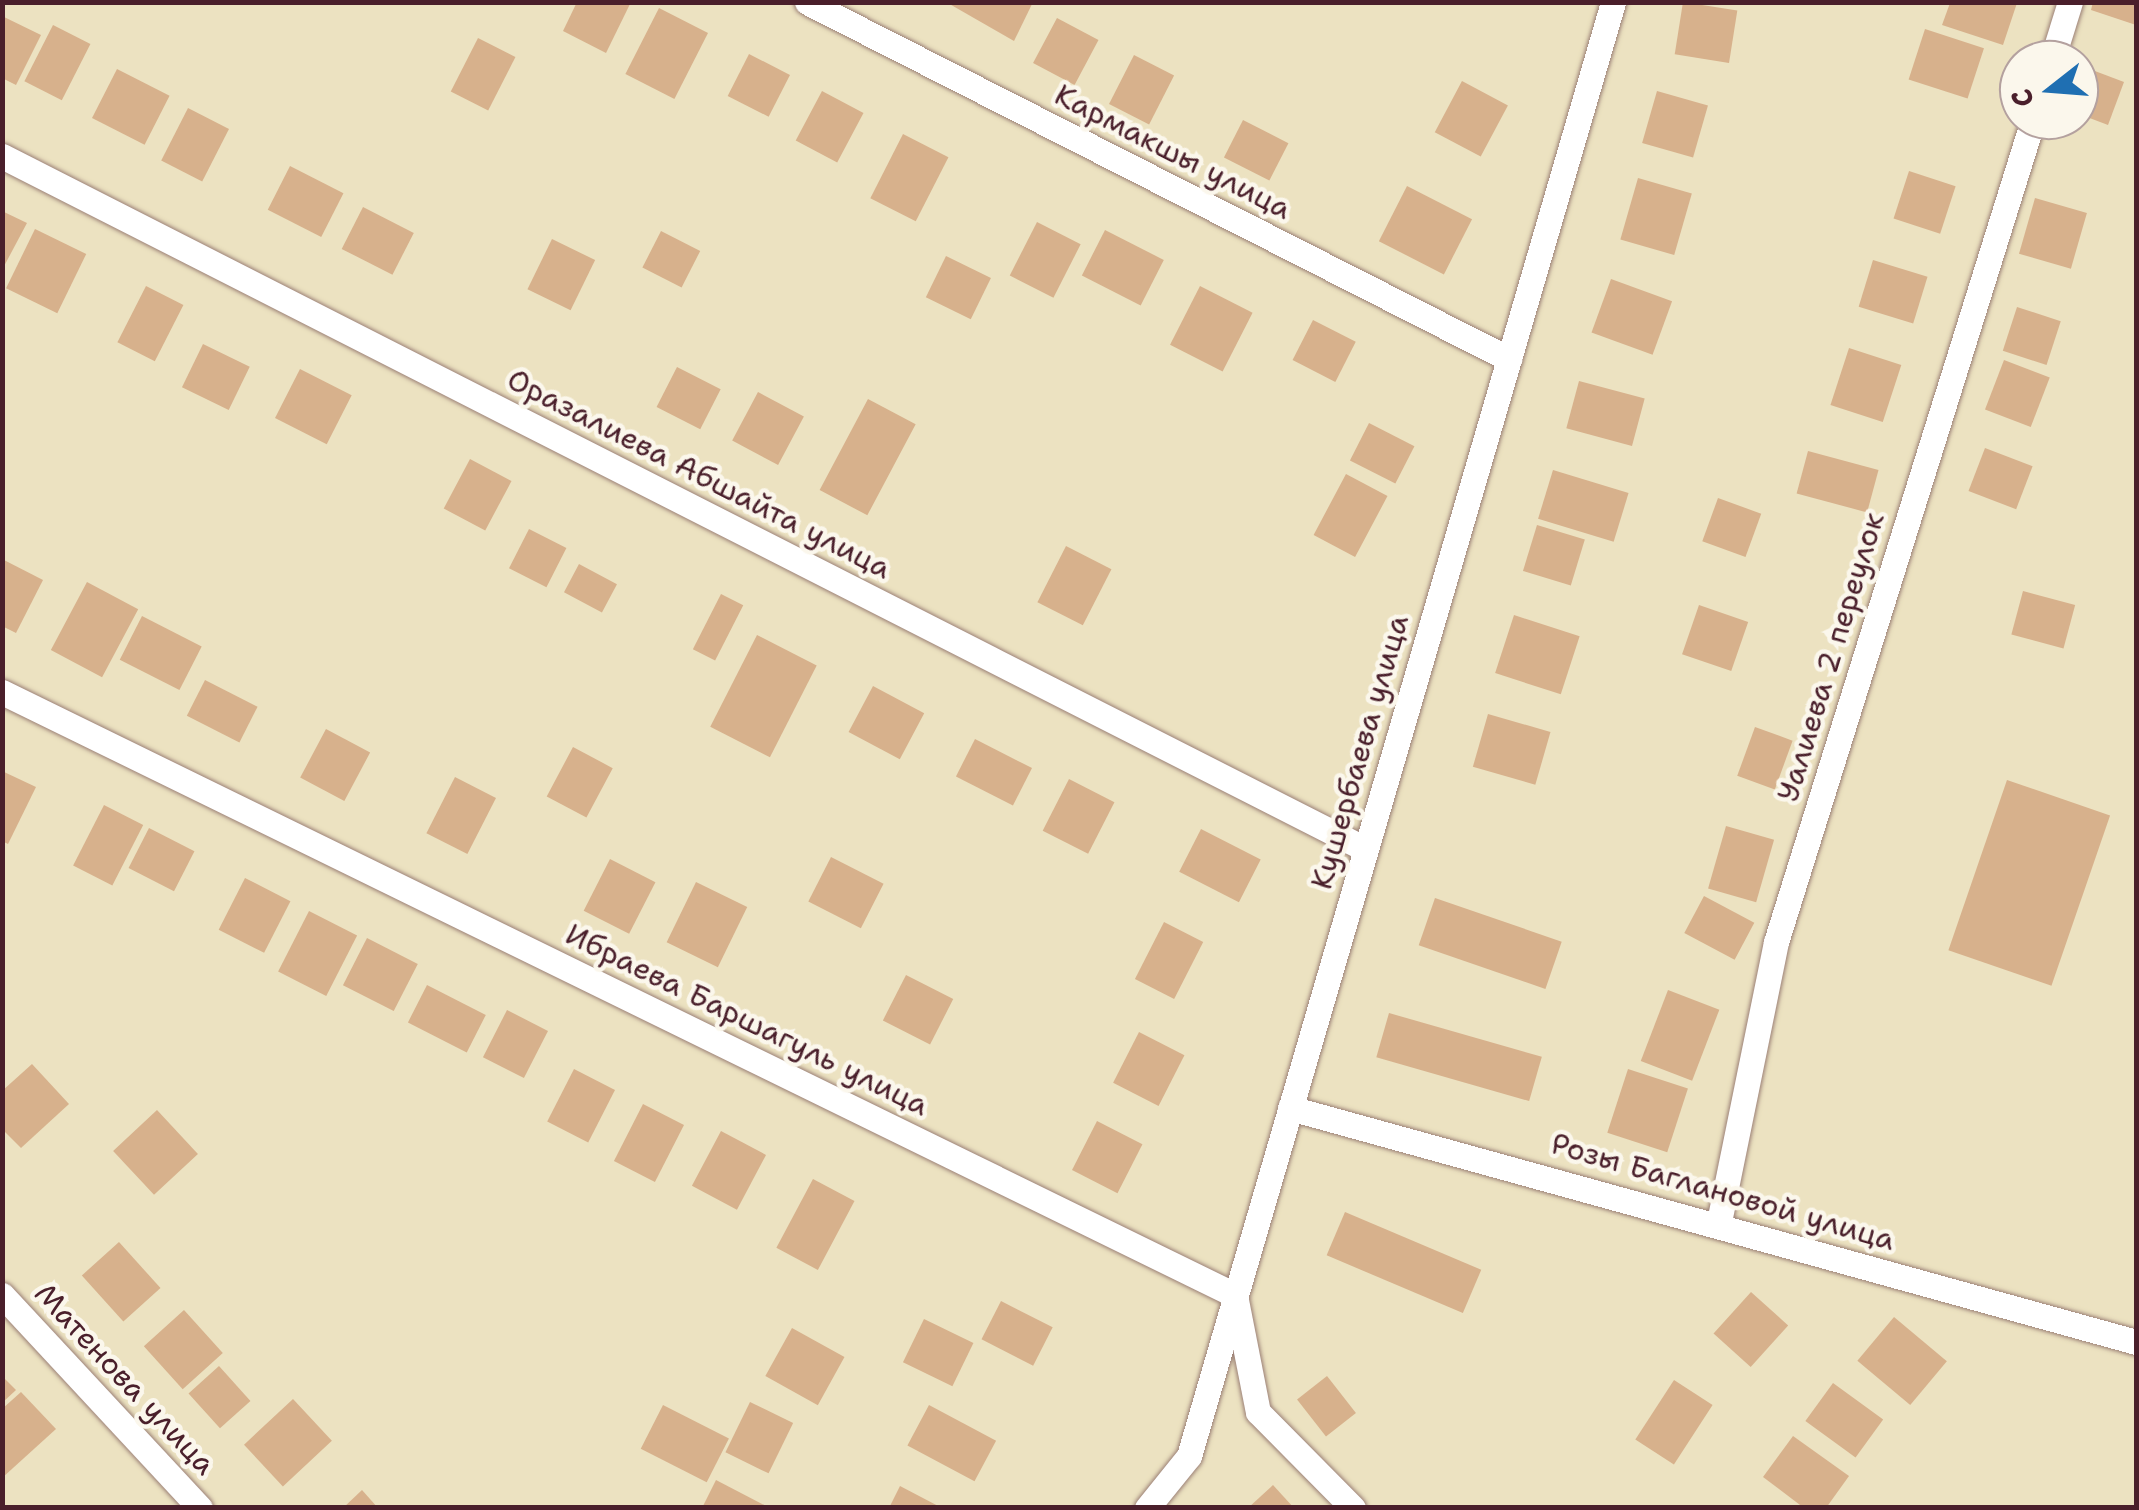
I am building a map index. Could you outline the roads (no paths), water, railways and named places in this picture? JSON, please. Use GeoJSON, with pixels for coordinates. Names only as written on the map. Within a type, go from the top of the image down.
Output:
{"type":"FeatureCollection","features":[{"type":"Feature","properties":{"kind":"street","name":"Кармакшы улица"},"geometry":{"type":"LineString","coordinates":[[808,2],[1509,359]]}},
{"type":"Feature","properties":{"kind":"street","name":"Кушербаева улица"},"geometry":{"type":"LineString","coordinates":[[1147,1508],[1189,1456],[1613,2]]}},
{"type":"Feature","properties":{"kind":"street"},"geometry":{"type":"LineString","coordinates":[[2058,40],[2070,2]]}},
{"type":"Feature","properties":{"kind":"street","name":"Уалиева 2 переулок"},"geometry":{"type":"LineString","coordinates":[[1720,1222],[1776,942],[2027,140]]}},
{"type":"Feature","properties":{"kind":"street","name":"Оразалиева Абшайта улица"},"geometry":{"type":"LineString","coordinates":[[2,156],[1366,849]]}},
{"type":"Feature","properties":{"kind":"street","name":"Ибраева Баршагуль улица"},"geometry":{"type":"LineString","coordinates":[[2,692],[1236,1295]]}},
{"type":"Feature","properties":{"kind":"street","name":"Розы Баглановой улица"},"geometry":{"type":"LineString","coordinates":[[1290,1108],[1720,1222],[2136,1342]]}},
{"type":"Feature","properties":{"kind":"street","name":"Матенова улица"},"geometry":{"type":"LineString","coordinates":[[2,1295],[200,1508]]}},
{"type":"Feature","properties":{"kind":"street"},"geometry":{"type":"LineString","coordinates":[[1236,1295],[1258,1412],[1354,1508]]}}]}
